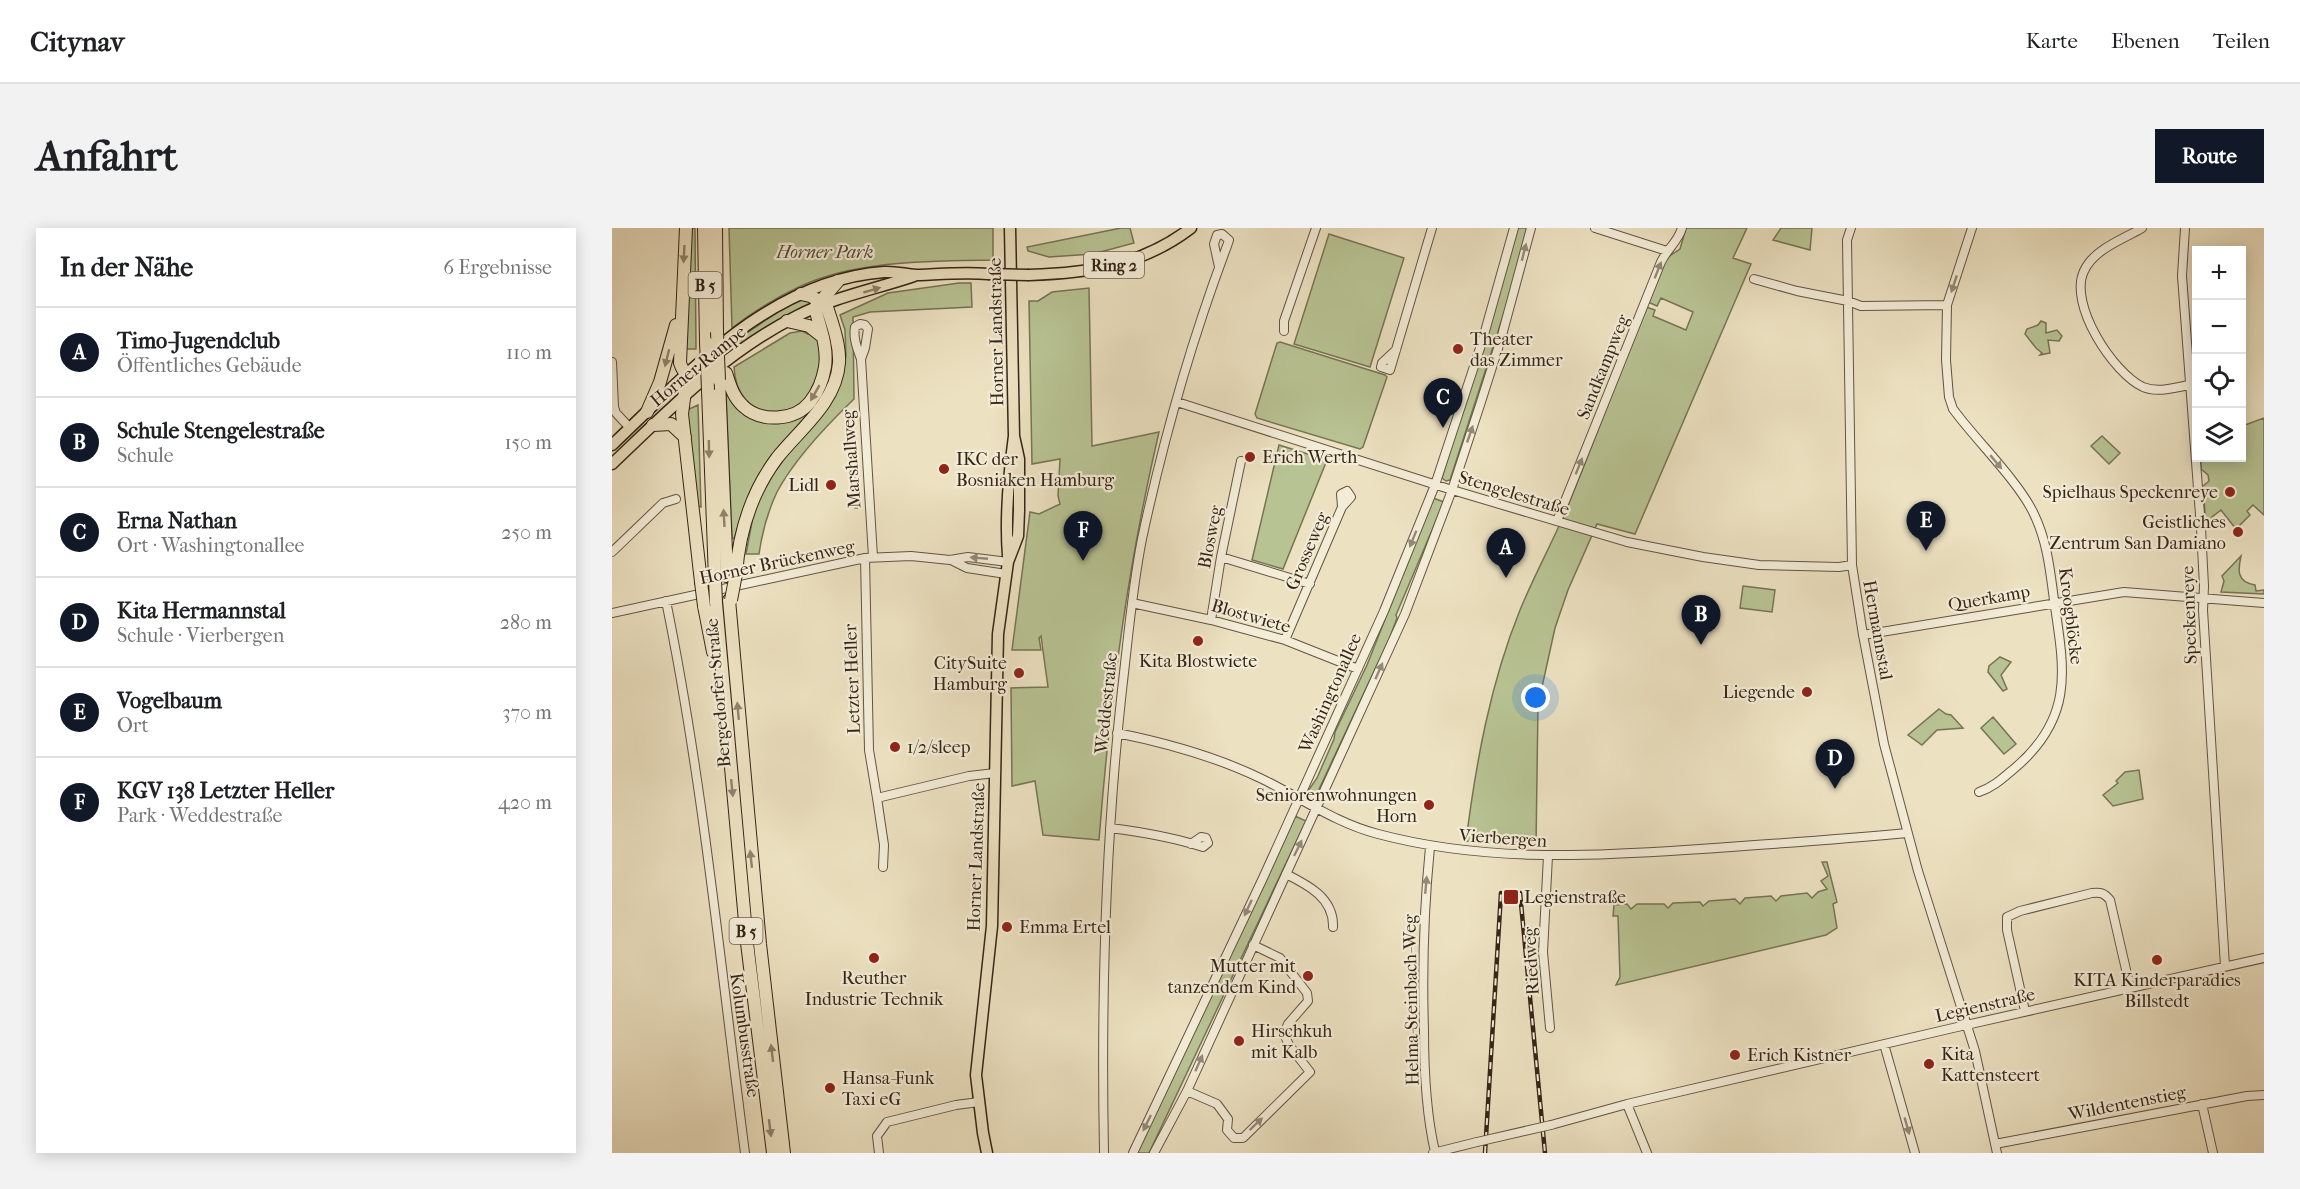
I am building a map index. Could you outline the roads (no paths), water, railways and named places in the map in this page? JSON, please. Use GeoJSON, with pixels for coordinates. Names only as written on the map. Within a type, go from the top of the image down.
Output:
{"type":"FeatureCollection","features":[{"type":"Feature","properties":{"kind":"highway","name":"B 5"},"geometry":{"type":"LineString","coordinates":[[682,303],[686,228]]}},
{"type":"Feature","properties":{"kind":"highway","name":"B 5"},"geometry":{"type":"LineString","coordinates":[[704,228],[705,385],[715,579],[722,604],[725,709],[747,943],[773,1153]]}},
{"type":"Feature","properties":{"kind":"highway","name":"B 5"},"geometry":{"type":"LineString","coordinates":[[716,228],[717,302],[721,329],[722,377]]}},
{"type":"Feature","properties":{"kind":"highway"},"geometry":{"type":"LineString","coordinates":[[722,377],[749,411],[773,418],[792,414],[806,406],[819,387],[825,368],[820,304],[838,281]]}},
{"type":"Feature","properties":{"kind":"highway"},"geometry":{"type":"LineString","coordinates":[[687,375],[682,414],[701,582],[722,604],[732,575],[741,534],[755,495],[776,460],[821,407],[835,379],[839,362],[838,348],[820,304],[801,294]]}},
{"type":"Feature","properties":{"kind":"highway"},"geometry":{"type":"LineString","coordinates":[[682,303],[680,363],[687,375],[705,385]]}},
{"type":"Feature","properties":{"kind":"highway"},"geometry":{"type":"LineString","coordinates":[[647,412],[665,366],[682,303]]}},
{"type":"Feature","properties":{"kind":"highway"},"geometry":{"type":"LineString","coordinates":[[787,321],[809,326],[823,337]]}},
{"type":"Feature","properties":{"kind":"highway"},"geometry":{"type":"LineString","coordinates":[[722,377],[732,575]]}},
{"type":"Feature","properties":{"kind":"highway"},"geometry":{"type":"LineString","coordinates":[[653,424],[671,424],[685,437]]}},
{"type":"Feature","properties":{"kind":"highway","name":"Bergedorfer Straße"},"geometry":{"type":"LineString","coordinates":[[722,604],[784,1153]]}},
{"type":"Feature","properties":{"kind":"main road","name":"Horner Landstraße"},"geometry":{"type":"LineString","coordinates":[[987,1153],[976,1074],[992,926],[997,649],[1008,562],[1018,536],[1019,511],[1019,459],[1014,436],[1010,228]]}},
{"type":"Feature","properties":{"kind":"main road","name":"Horner Rampe"},"geometry":{"type":"LineString","coordinates":[[612,445],[687,375],[741,330],[771,308],[801,294],[838,281],[884,272],[918,275],[1075,273],[1134,260],[1170,242],[1191,228]]}},
{"type":"Feature","properties":{"kind":"main road","name":"Horner Rampe"},"geometry":{"type":"LineString","coordinates":[[612,464],[683,397],[705,385],[741,349],[820,304],[918,275]]}},
{"type":"Feature","properties":{"kind":"main road"},"geometry":{"type":"LineString","coordinates":[[630,428],[635,442]]}},
{"type":"Feature","properties":{"kind":"street"},"geometry":{"type":"LineString","coordinates":[[1284,331],[1284,321],[1316,228]]}},
{"type":"Feature","properties":{"kind":"street"},"geometry":{"type":"LineString","coordinates":[[1396,350],[1432,228]]}},
{"type":"Feature","properties":{"kind":"street","name":"Washingtonallee"},"geometry":{"type":"LineString","coordinates":[[1133,1153],[1358,669],[1435,484],[1482,342],[1514,228]]}},
{"type":"Feature","properties":{"kind":"street","name":"Washingtonallee"},"geometry":{"type":"LineString","coordinates":[[1154,1153],[1187,1091],[1405,614],[1452,490],[1501,339],[1531,228]]}},
{"type":"Feature","properties":{"kind":"street"},"geometry":{"type":"LineString","coordinates":[[1595,228],[1667,251]]}},
{"type":"Feature","properties":{"kind":"street","name":"Sandkampweg"},"geometry":{"type":"LineString","coordinates":[[1557,521],[1667,251],[1679,239],[1682,228]]}},
{"type":"Feature","properties":{"kind":"street","name":"Hermannstal"},"geometry":{"type":"LineString","coordinates":[[1851,228],[1847,240],[1852,565],[1863,635],[1884,744],[1907,833],[1975,1051],[1997,1153]]}},
{"type":"Feature","properties":{"kind":"street","name":"Kroogblöcke"},"geometry":{"type":"LineString","coordinates":[[1972,228],[1947,305],[1946,360],[1949,397],[1953,409],[2033,511],[2046,544],[2064,674],[2060,700],[2043,739],[2023,761],[1991,788],[1979,792]]}},
{"type":"Feature","properties":{"kind":"street"},"geometry":{"type":"LineString","coordinates":[[2142,228],[2091,259],[2081,280],[2080,293],[2083,305],[2109,356],[2129,378],[2150,389],[2160,390],[2189,385]]}},
{"type":"Feature","properties":{"kind":"street","name":"Speckenreye"},"geometry":{"type":"LineString","coordinates":[[2185,228],[2182,276],[2200,519],[2210,742],[2225,966]]}},
{"type":"Feature","properties":{"kind":"street","name":"Weddestraße"},"geometry":{"type":"LineString","coordinates":[[1104,1153],[1102,989],[1110,828],[1117,733],[1132,603],[1142,540],[1177,402],[1202,315],[1219,267]]}},
{"type":"Feature","properties":{"kind":"street"},"geometry":{"type":"LineString","coordinates":[[1755,279],[1861,306],[1947,305]]}},
{"type":"Feature","properties":{"kind":"street","name":"Marshallweg"},"geometry":{"type":"LineString","coordinates":[[861,359],[869,557]]}},
{"type":"Feature","properties":{"kind":"street"},"geometry":{"type":"LineString","coordinates":[[612,362],[614,407],[616,413],[630,428]]}},
{"type":"Feature","properties":{"kind":"street","name":"Stengelestraße"},"geometry":{"type":"LineString","coordinates":[[1177,402],[1452,490],[1627,542],[1759,565],[1839,567],[1852,565]]}},
{"type":"Feature","properties":{"kind":"street","name":"Blosweg"},"geometry":{"type":"LineString","coordinates":[[1211,620],[1221,557],[1241,461]]}},
{"type":"Feature","properties":{"kind":"street"},"geometry":{"type":"LineString","coordinates":[[612,552],[663,503],[676,498]]}},
{"type":"Feature","properties":{"kind":"street","name":"Grosseweg"},"geometry":{"type":"LineString","coordinates":[[1285,640],[1342,507]]}},
{"type":"Feature","properties":{"kind":"street","name":"Horner Brückenweg"},"geometry":{"type":"LineString","coordinates":[[612,613],[869,557],[911,556],[950,560],[968,558],[1008,562]]}},
{"type":"Feature","properties":{"kind":"street","name":"Letzter Heller"},"geometry":{"type":"LineString","coordinates":[[869,557],[868,730],[870,764],[884,844],[883,867]]}},
{"type":"Feature","properties":{"kind":"street"},"geometry":{"type":"LineString","coordinates":[[1221,557],[1310,584]]}},
{"type":"Feature","properties":{"kind":"street","name":"Horner Brückenweg"},"geometry":{"type":"LineString","coordinates":[[950,560],[967,568],[1006,574]]}},
{"type":"Feature","properties":{"kind":"street","name":"Querkamp"},"geometry":{"type":"LineString","coordinates":[[1863,635],[2124,592],[2264,603]]}},
{"type":"Feature","properties":{"kind":"street","name":"Kolumbusstraße"},"geometry":{"type":"LineString","coordinates":[[666,602],[696,781],[746,1153]]}},
{"type":"Feature","properties":{"kind":"street","name":"Blostwiete"},"geometry":{"type":"LineString","coordinates":[[1132,603],[1211,620],[1285,640],[1358,669]]}},
{"type":"Feature","properties":{"kind":"street","name":"Vierbergen"},"geometry":{"type":"LineString","coordinates":[[1117,733],[1200,754],[1260,778],[1299,798],[1316,810],[1376,834],[1430,847],[1479,853],[1548,856],[1777,844],[1907,833]]}},
{"type":"Feature","properties":{"kind":"street"},"geometry":{"type":"LineString","coordinates":[[877,798],[995,772]]}},
{"type":"Feature","properties":{"kind":"street"},"geometry":{"type":"LineString","coordinates":[[1110,828],[1159,835],[1191,844]]}},
{"type":"Feature","properties":{"kind":"street","name":"Helma-Steinbach-Weg"},"geometry":{"type":"LineString","coordinates":[[1430,847],[1422,963],[1425,1074],[1434,1153]]}},
{"type":"Feature","properties":{"kind":"street","name":"Riedweg"},"geometry":{"type":"LineString","coordinates":[[1548,856],[1543,952],[1550,1028]]}},
{"type":"Feature","properties":{"kind":"street"},"geometry":{"type":"LineString","coordinates":[[1286,874],[1316,891],[1333,915],[1333,927]]}},
{"type":"Feature","properties":{"kind":"street"},"geometry":{"type":"LineString","coordinates":[[2025,1011],[2007,930],[2007,917],[2020,911],[2092,893],[2100,892],[2110,900],[2130,987]]}},
{"type":"Feature","properties":{"kind":"street"},"geometry":{"type":"LineString","coordinates":[[1187,1091],[1217,1104],[1228,1119],[1227,1130],[1234,1138],[1243,1138],[1310,1072],[1289,1046],[1284,1034],[1288,1024],[1306,1005],[1308,997],[1280,958],[1253,945]]}},
{"type":"Feature","properties":{"kind":"street","name":"Legienstraße"},"geometry":{"type":"LineString","coordinates":[[1434,1153],[1627,1104],[2264,958]]}},
{"type":"Feature","properties":{"kind":"street"},"geometry":{"type":"LineString","coordinates":[[1884,1044],[1915,1153]]}},
{"type":"Feature","properties":{"kind":"street","name":"Wildentenstieg"},"geometry":{"type":"LineString","coordinates":[[1995,1144],[2202,1104],[2264,1095]]}},
{"type":"Feature","properties":{"kind":"street"},"geometry":{"type":"LineString","coordinates":[[879,1153],[877,1136],[887,1122],[956,1105],[979,1102]]}},
{"type":"Feature","properties":{"kind":"street"},"geometry":{"type":"LineString","coordinates":[[1627,1104],[1647,1153]]}},
{"type":"Feature","properties":{"kind":"street"},"geometry":{"type":"LineString","coordinates":[[2202,1104],[2212,1153]]}},
{"type":"Feature","properties":{"kind":"railway"},"geometry":{"type":"LineString","coordinates":[[1485,1153],[1501,893]]}},
{"type":"Feature","properties":{"kind":"railway"},"geometry":{"type":"LineString","coordinates":[[1520,893],[1545,1153]]}},
{"type":"Feature","properties":{"kind":"place","name":"Theater das Zimmer"},"geometry":{"type":"Point","coordinates":[1458,349]}},
{"type":"Feature","properties":{"kind":"place","name":"Erna Nathan"},"geometry":{"type":"Point","coordinates":[1443,428]}},
{"type":"Feature","properties":{"kind":"place","name":"Erich Werth"},"geometry":{"type":"Point","coordinates":[1250,457]}},
{"type":"Feature","properties":{"kind":"place","name":"IKC der Bosniaken Hamburg"},"geometry":{"type":"Point","coordinates":[944,469]}},
{"type":"Feature","properties":{"kind":"place","name":"Lidl"},"geometry":{"type":"Point","coordinates":[831,485]}},
{"type":"Feature","properties":{"kind":"place","name":"Spielhaus Speckenreye"},"geometry":{"type":"Point","coordinates":[2230,492]}},
{"type":"Feature","properties":{"kind":"place","name":"Geistliches Zentrum San Damiano"},"geometry":{"type":"Point","coordinates":[2238,532]}},
{"type":"Feature","properties":{"kind":"place","name":"Vogelbaum"},"geometry":{"type":"Point","coordinates":[1926,551]}},
{"type":"Feature","properties":{"kind":"place","name":"KGV 138 Letzter Heller"},"geometry":{"type":"Point","coordinates":[1083,561]}},
{"type":"Feature","properties":{"kind":"place","name":"Timo-Jugendclub"},"geometry":{"type":"Point","coordinates":[1506,578]}},
{"type":"Feature","properties":{"kind":"place","name":"Kita Blostwiete"},"geometry":{"type":"Point","coordinates":[1198,641]}},
{"type":"Feature","properties":{"kind":"place","name":"Schule Stengelestraße"},"geometry":{"type":"Point","coordinates":[1701,645]}},
{"type":"Feature","properties":{"kind":"place","name":"CitySuite Hamburg"},"geometry":{"type":"Point","coordinates":[1019,673]}},
{"type":"Feature","properties":{"kind":"place","name":"Liegende"},"geometry":{"type":"Point","coordinates":[1807,692]}},
{"type":"Feature","properties":{"kind":"place","name":"1/2/sleep"},"geometry":{"type":"Point","coordinates":[895,747]}},
{"type":"Feature","properties":{"kind":"place","name":"Kita Hermannstal"},"geometry":{"type":"Point","coordinates":[1835,789]}},
{"type":"Feature","properties":{"kind":"place","name":"Seniorenwohnungen Horn"},"geometry":{"type":"Point","coordinates":[1429,805]}},
{"type":"Feature","properties":{"kind":"place","name":"Legienstraße"},"geometry":{"type":"Point","coordinates":[1511,897]}},
{"type":"Feature","properties":{"kind":"place","name":"Emma Ertel"},"geometry":{"type":"Point","coordinates":[1007,927]}},
{"type":"Feature","properties":{"kind":"place","name":"Reuther Industrie Technik"},"geometry":{"type":"Point","coordinates":[874,958]}},
{"type":"Feature","properties":{"kind":"place","name":"KITA Kinderparadies Billstedt"},"geometry":{"type":"Point","coordinates":[2157,960]}},
{"type":"Feature","properties":{"kind":"place","name":"Mutter mit tanzendem Kind"},"geometry":{"type":"Point","coordinates":[1308,976]}},
{"type":"Feature","properties":{"kind":"place","name":"Hirschkuh mit Kalb"},"geometry":{"type":"Point","coordinates":[1239,1041]}},
{"type":"Feature","properties":{"kind":"place","name":"Erich Kistner"},"geometry":{"type":"Point","coordinates":[1735,1055]}},
{"type":"Feature","properties":{"kind":"place","name":"Kita Kattensteert"},"geometry":{"type":"Point","coordinates":[1929,1064]}},
{"type":"Feature","properties":{"kind":"place","name":"Hansa-Funk Taxi eG"},"geometry":{"type":"Point","coordinates":[830,1088]}},
{"type":"Feature","properties":{"kind":"park label","name":"Horner Park"},"geometry":{"type":"Point","coordinates":[825,252]}}]}
